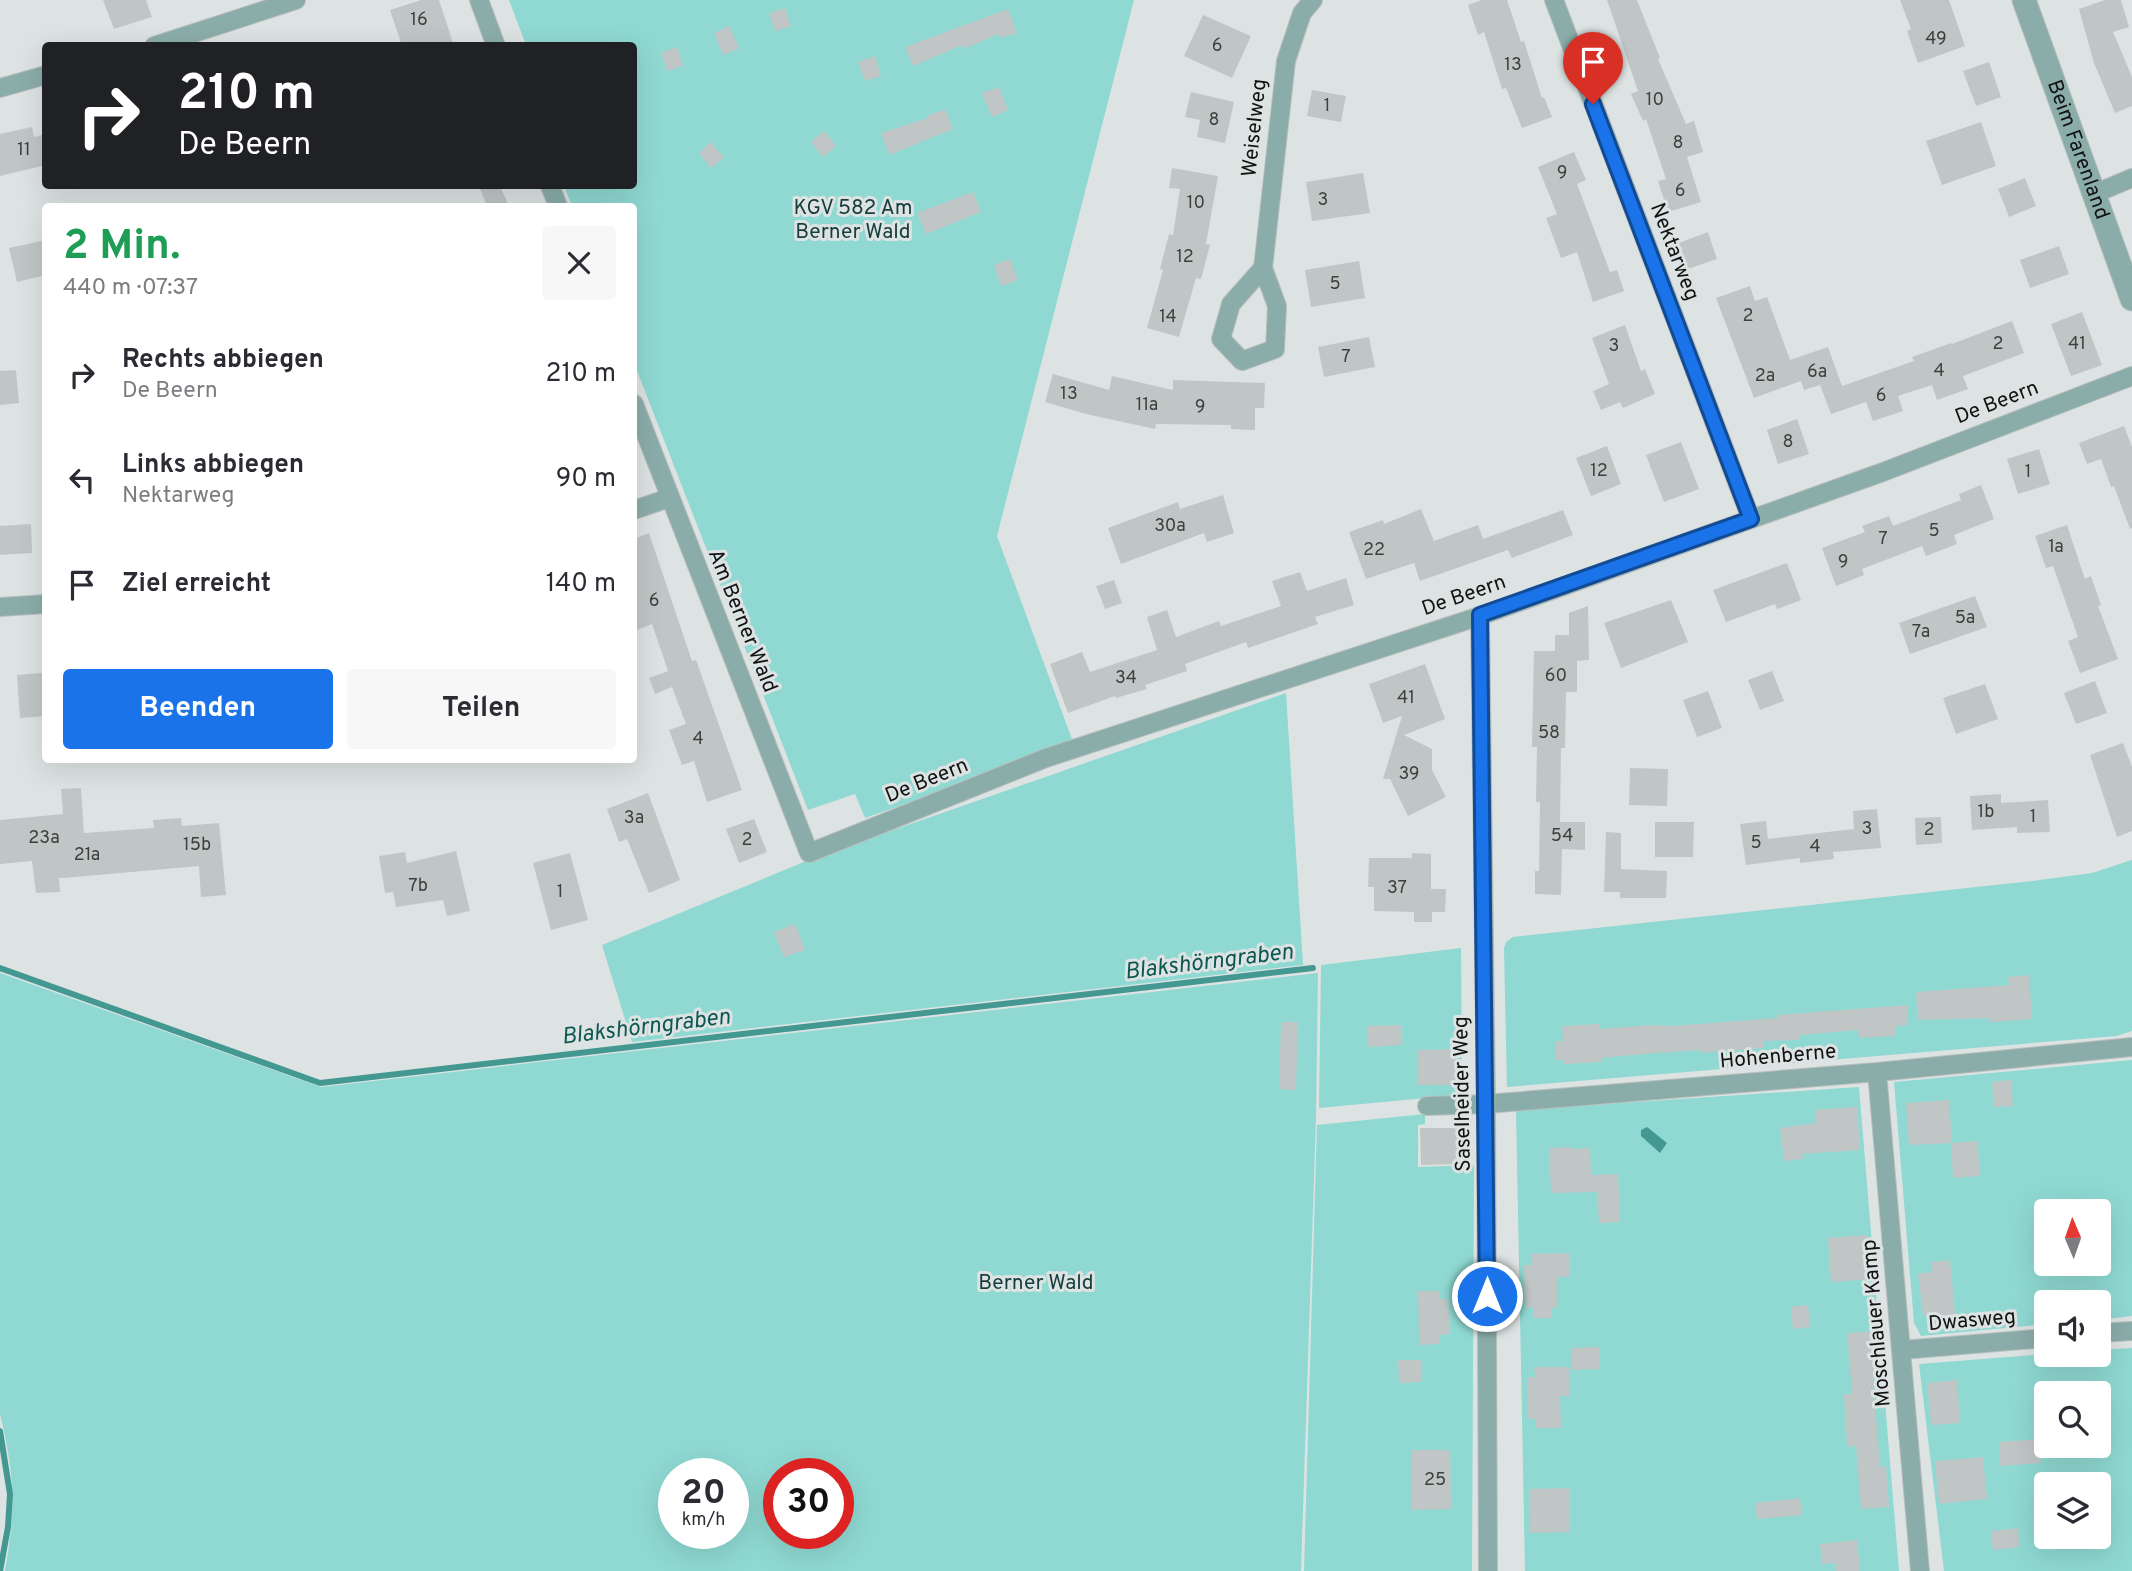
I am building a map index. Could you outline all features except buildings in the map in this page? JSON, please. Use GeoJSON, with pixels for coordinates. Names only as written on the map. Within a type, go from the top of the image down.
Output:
{"type":"FeatureCollection","features":[{"type":"Feature","properties":{"kind":"street"},"geometry":{"type":"LineString","coordinates":[[166,42],[296,0]]}},
{"type":"Feature","properties":{"kind":"street"},"geometry":{"type":"LineString","coordinates":[[479,0],[495,42]]}},
{"type":"Feature","properties":{"kind":"street","name":"Weiselweg"},"geometry":{"type":"LineString","coordinates":[[1263,268],[1231,304],[1221,340],[1242,361],[1275,349],[1277,306],[1263,268],[1286,61],[1302,13],[1313,0]]}},
{"type":"Feature","properties":{"kind":"street","name":"Nektarweg"},"geometry":{"type":"LineString","coordinates":[[1554,0],[1751,519]]}},
{"type":"Feature","properties":{"kind":"street","name":"Beim Farenland"},"geometry":{"type":"LineString","coordinates":[[2024,0],[2132,299]]}},
{"type":"Feature","properties":{"kind":"street"},"geometry":{"type":"LineString","coordinates":[[0,88],[42,76]]}},
{"type":"Feature","properties":{"kind":"street"},"geometry":{"type":"LineString","coordinates":[[2094,194],[2132,178]]}},
{"type":"Feature","properties":{"kind":"street","name":"De Beern"},"geometry":{"type":"LineString","coordinates":[[809,853],[1046,758],[1480,615],[1883,472],[2132,376]]}},
{"type":"Feature","properties":{"kind":"street","name":"Am Berner Wald"},"geometry":{"type":"LineString","coordinates":[[637,412],[809,853]]}},
{"type":"Feature","properties":{"kind":"street"},"geometry":{"type":"LineString","coordinates":[[637,509],[669,498]]}},
{"type":"Feature","properties":{"kind":"street"},"geometry":{"type":"LineString","coordinates":[[0,607],[42,604]]}},
{"type":"Feature","properties":{"kind":"street","name":"Saselheider Weg"},"geometry":{"type":"LineString","coordinates":[[1480,615],[1488,1571]]}},
{"type":"Feature","properties":{"kind":"street","name":"Hohenberne"},"geometry":{"type":"LineString","coordinates":[[1427,1106],[1486,1104],[1877,1072],[2132,1047]]}},
{"type":"Feature","properties":{"kind":"street","name":"Moschlauer Kamp"},"geometry":{"type":"LineString","coordinates":[[1877,1072],[1920,1571]]}},
{"type":"Feature","properties":{"kind":"street"},"geometry":{"type":"LineString","coordinates":[[2111,1333],[2132,1331]]}},
{"type":"Feature","properties":{"kind":"street","name":"Dwasweg"},"geometry":{"type":"LineString","coordinates":[[1902,1350],[2034,1339]]}},
{"type":"Feature","properties":{"kind":"green space","name":"KGV 582 Am Berner Wald"},"geometry":{"type":"Polygon","coordinates":[[[509,0],[1134,0],[997,536],[1073,742],[1053,752],[865,818],[855,794],[808,810],[637,371],[637,203],[571,203],[565,189],[637,189],[637,42],[525,42],[509,0]]]}},
{"type":"Feature","properties":{"kind":"green space"},"geometry":{"type":"Polygon","coordinates":[[[1286,693],[1303,965],[632,1042],[602,945],[816,857],[1286,693]]]}},
{"type":"Feature","properties":{"kind":"green space"},"geometry":{"type":"Polygon","coordinates":[[[2132,860],[2132,1031],[2117,1036],[1507,1087],[1504,948],[1506,942],[1513,937],[2032,881],[2092,873],[2132,860]]]}},
{"type":"Feature","properties":{"kind":"green space"},"geometry":{"type":"Polygon","coordinates":[[[1461,948],[1462,1092],[1459,1095],[1319,1108],[1321,965],[1461,948]]]}},
{"type":"Feature","properties":{"kind":"green space","name":"Berner Wald"},"geometry":{"type":"Polygon","coordinates":[[[0,973],[321,1087],[1318,973],[1301,1571],[5,1571],[12,1510],[9,1456],[0,1414],[0,973]]]}},
{"type":"Feature","properties":{"kind":"green space"},"geometry":{"type":"Polygon","coordinates":[[[2132,1060],[2132,1316],[2111,1318],[2111,1290],[2034,1290],[2034,1325],[1921,1336],[1914,1323],[1894,1082],[2132,1060]]]}},
{"type":"Feature","properties":{"kind":"green space"},"geometry":{"type":"Polygon","coordinates":[[[1859,1087],[1899,1571],[1525,1571],[1516,1110],[1859,1087]]]}},
{"type":"Feature","properties":{"kind":"green space"},"geometry":{"type":"Polygon","coordinates":[[[1425,1114],[1425,1124],[1418,1125],[1418,1167],[1474,1165],[1472,1571],[1304,1571],[1317,1125],[1425,1114]]]}},
{"type":"Feature","properties":{"kind":"green space"},"geometry":{"type":"Polygon","coordinates":[[[2132,1348],[2132,1571],[1944,1571],[1919,1364],[2034,1355],[2034,1367],[2111,1367],[2111,1349],[2132,1348]]]}},
{"type":"Feature","properties":{"kind":"shaded area"},"geometry":{"type":"Polygon","coordinates":[[[1647,1127],[1667,1143],[1660,1153],[1641,1136],[1641,1130],[1647,1127]]]}},
{"type":"Feature","properties":{"kind":"waterway","name":"Blakshörngraben"},"geometry":{"type":"LineString","coordinates":[[0,968],[320,1083],[1313,968]]}},
{"type":"Feature","properties":{"kind":"waterway","name":"Blakshörngraben"},"geometry":{"type":"LineString","coordinates":[[0,1431],[10,1494],[8,1527],[0,1571]]}},
{"type":"Feature","properties":{"kind":"route"},"geometry":{"type":"LineString","coordinates":[[1487,1296],[1480,615],[1751,519],[1593,104]]}}]}
